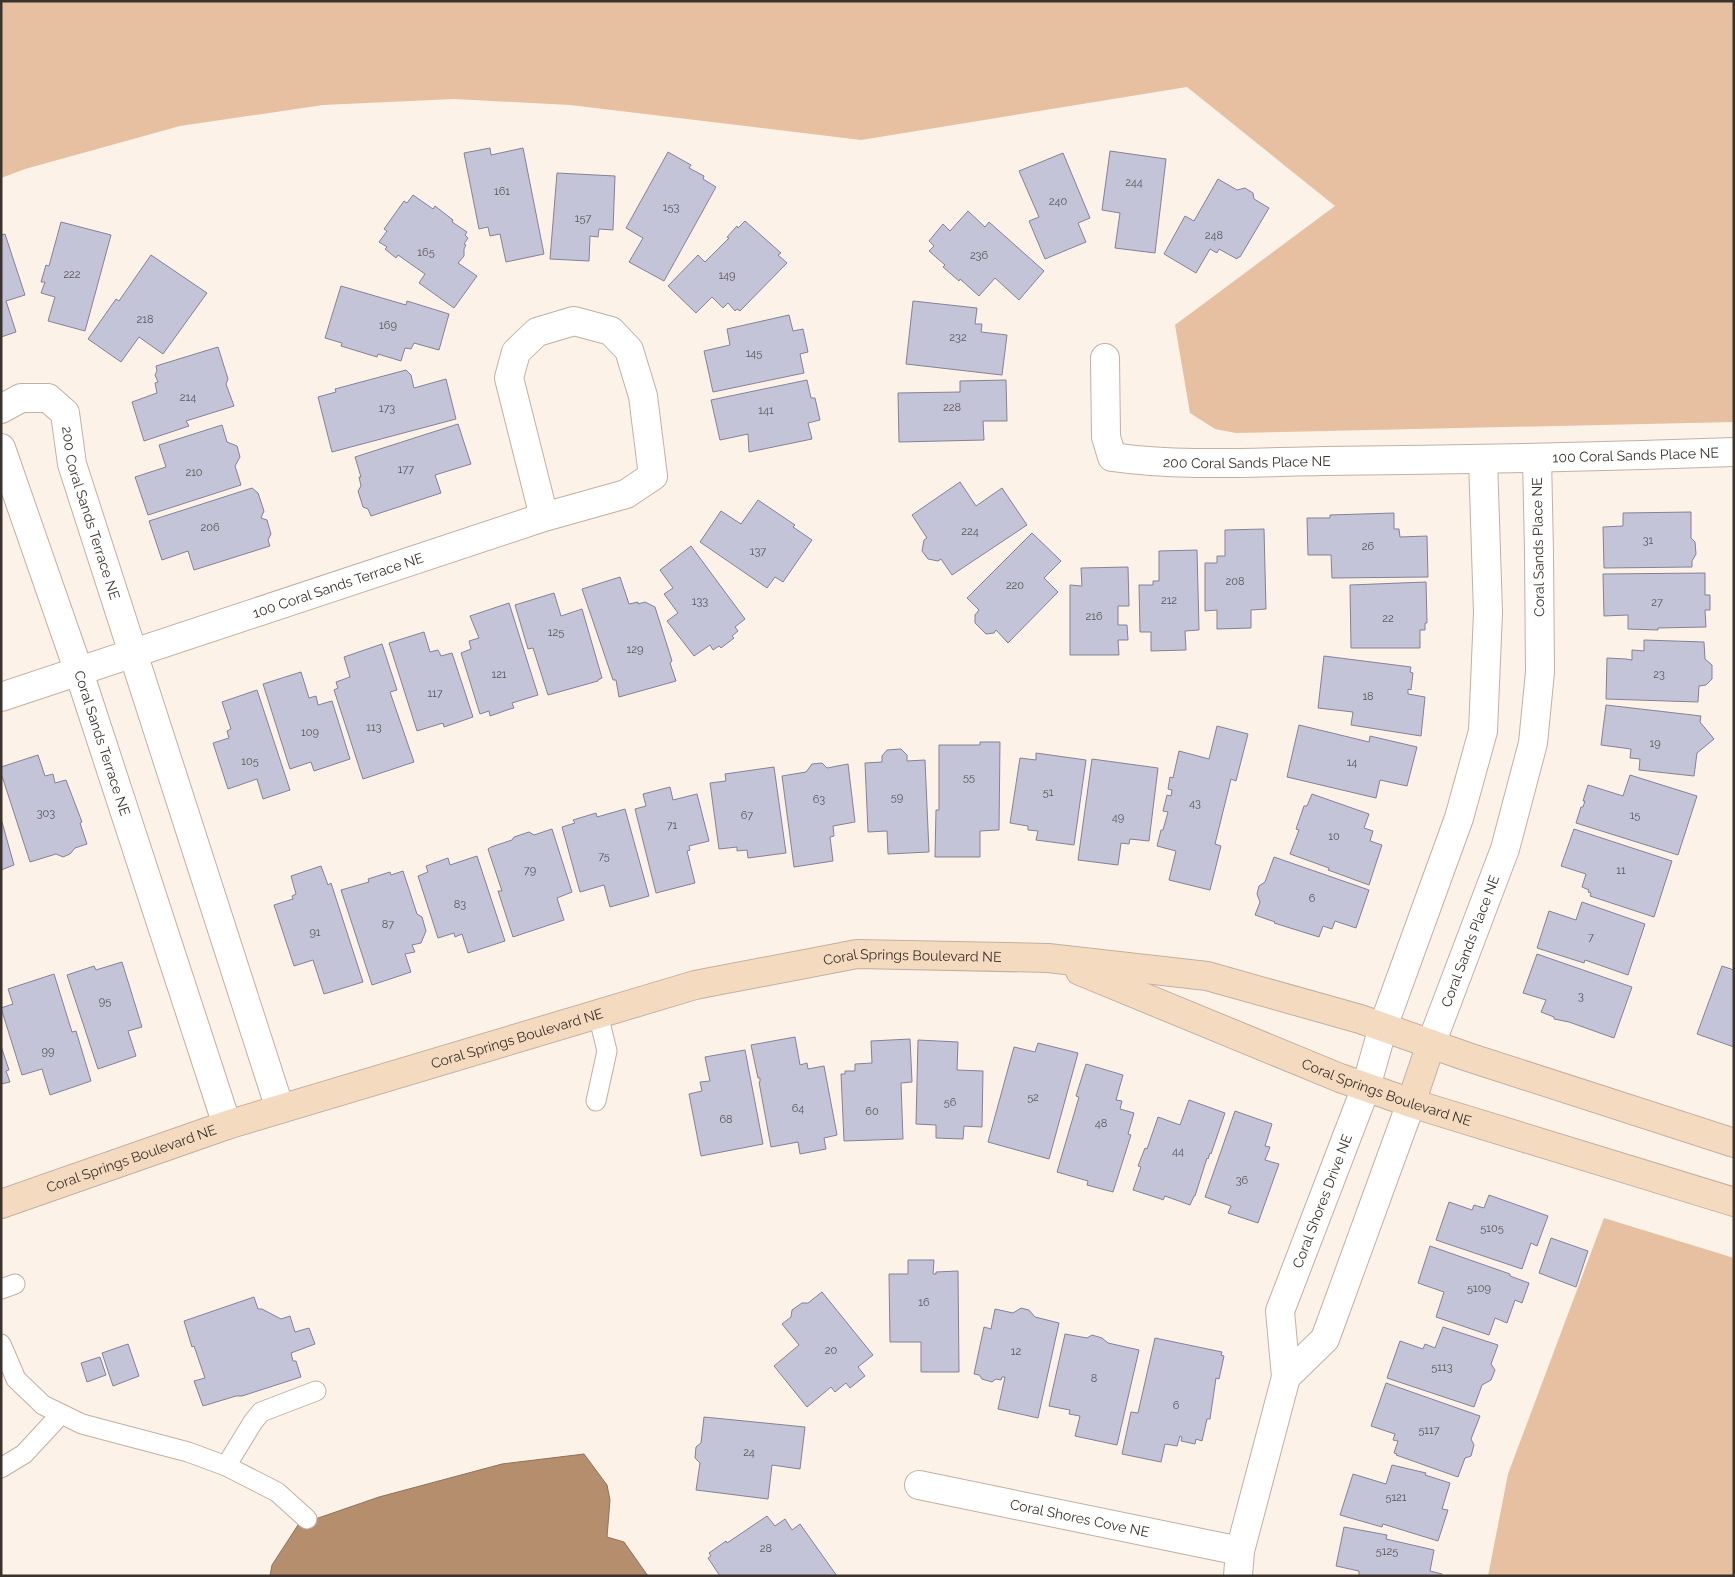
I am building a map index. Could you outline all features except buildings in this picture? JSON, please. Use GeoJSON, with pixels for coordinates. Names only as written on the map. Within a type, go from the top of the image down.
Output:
{"type":"FeatureCollection","features":[{"type":"Feature","properties":{"kind":"street","name":"100 Coral Sands Terrace NE"},"geometry":{"type":"LineString","coordinates":[[132,653],[544,517],[626,494],[653,476],[643,396],[629,350],[611,331],[574,321],[536,332],[516,352],[508,378],[544,517]]}},
{"type":"Feature","properties":{"kind":"street","name":"200 Coral Sands Place NE"},"geometry":{"type":"LineString","coordinates":[[1105,358],[1106,436],[1112,458],[1176,462],[1483,459]]}},
{"type":"Feature","properties":{"kind":"street","name":"200 Coral Sands Terrace NE"},"geometry":{"type":"LineString","coordinates":[[1,409],[21,398],[48,398],[65,413],[72,464],[132,653]]}},
{"type":"Feature","properties":{"kind":"street"},"geometry":{"type":"LineString","coordinates":[[1,448],[79,672],[1,697]]}},
{"type":"Feature","properties":{"kind":"street","name":"100 Coral Sands Place NE"},"geometry":{"type":"LineString","coordinates":[[1537,458],[1734,452]]}},
{"type":"Feature","properties":{"kind":"street","name":"Coral Sands Place NE"},"geometry":{"type":"LineString","coordinates":[[1411,1103],[1431,1044],[1506,849],[1533,743],[1540,672],[1537,458],[1483,459]]}},
{"type":"Feature","properties":{"kind":"street"},"geometry":{"type":"LineString","coordinates":[[1383,1027],[1459,818],[1483,732],[1488,613],[1483,459]]}},
{"type":"Feature","properties":{"kind":"street"},"geometry":{"type":"LineString","coordinates":[[132,653],[280,1109]]}},
{"type":"Feature","properties":{"kind":"street","name":"Coral Sands Terrace NE"},"geometry":{"type":"LineString","coordinates":[[132,653],[79,672],[227,1125]]}},
{"type":"Feature","properties":{"kind":"street","name":"Coral Springs Boulevard NE"},"geometry":{"type":"LineString","coordinates":[[1,1204],[227,1125],[695,985],[857,954],[1048,958],[1207,976],[1360,1019],[1734,1144]]}},
{"type":"Feature","properties":{"kind":"street","name":"Coral Springs Boulevard NE"},"geometry":{"type":"LineString","coordinates":[[1048,958],[1340,1078],[1411,1103],[1734,1202]]}},
{"type":"Feature","properties":{"kind":"street","name":"Coral Shores Drive NE"},"geometry":{"type":"LineString","coordinates":[[1239,1563],[1286,1377],[1280,1311],[1366,1087],[1383,1027]]}},
{"type":"Feature","properties":{"kind":"street"},"geometry":{"type":"LineString","coordinates":[[1286,1377],[1325,1339],[1411,1103]]}},
{"type":"Feature","properties":{"kind":"street","name":"Coral Shores Cove NE"},"geometry":{"type":"LineString","coordinates":[[919,1485],[1239,1563]]}},
{"type":"Feature","properties":{"kind":"lane"},"geometry":{"type":"LineString","coordinates":[[596,1102],[607,1051],[598,1014]]}},
{"type":"Feature","properties":{"kind":"lane"},"geometry":{"type":"LineString","coordinates":[[1,1344],[16,1379],[43,1405],[82,1424],[188,1452],[226,1466],[277,1492],[307,1519]]}},
{"type":"Feature","properties":{"kind":"lane"},"geometry":{"type":"LineString","coordinates":[[226,1466],[260,1412],[316,1391]]}},
{"type":"Feature","properties":{"kind":"lane"},"geometry":{"type":"LineString","coordinates":[[1,1468],[24,1454],[61,1414]]}},
{"type":"Feature","properties":{"kind":"shaded area"},"geometry":{"type":"Polygon","coordinates":[[[1,1],[1734,1],[1734,422],[1236,433],[1215,429],[1190,413],[1175,325],[1335,206],[1187,87],[861,140],[570,105],[454,99],[323,105],[180,126],[25,169],[1,178],[1,1]]]}},
{"type":"Feature","properties":{"kind":"shaded area"},"geometry":{"type":"Polygon","coordinates":[[[1604,1218],[1734,1258],[1734,1576],[1488,1576],[1508,1474],[1604,1218]]]}},
{"type":"Feature","properties":{"kind":"shaded area"},"geometry":{"type":"Polygon","coordinates":[[[584,1454],[607,1485],[610,1500],[607,1537],[624,1542],[648,1576],[270,1576],[272,1565],[298,1525],[379,1497],[502,1464],[584,1454]]]}}]}
